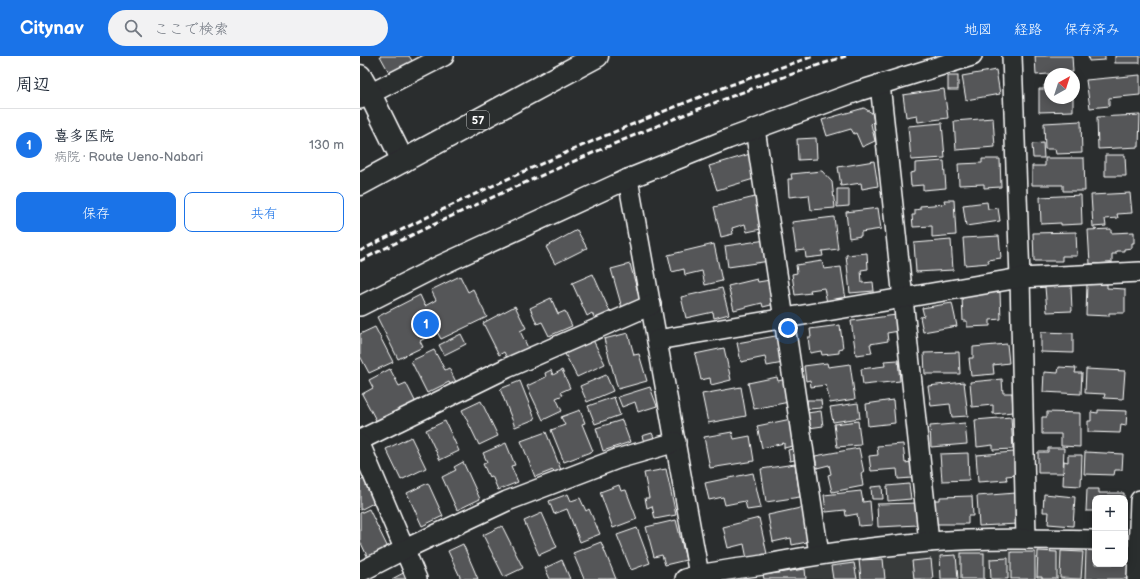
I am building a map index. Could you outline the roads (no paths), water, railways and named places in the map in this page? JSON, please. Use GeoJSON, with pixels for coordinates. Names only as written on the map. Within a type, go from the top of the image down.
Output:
{"type":"FeatureCollection","features":[{"type":"Feature","properties":{"kind":"main road","name":"57"},"geometry":{"type":"LineString","coordinates":[[360,184],[597,56]]}},
{"type":"Feature","properties":{"kind":"main road"},"geometry":{"type":"LineString","coordinates":[[363,89],[403,161]]}},
{"type":"Feature","properties":{"kind":"street"},"geometry":{"type":"LineString","coordinates":[[363,89],[444,56]]}},
{"type":"Feature","properties":{"kind":"street"},"geometry":{"type":"LineString","coordinates":[[360,306],[439,266],[628,179],[755,129],[859,91],[972,56]]}},
{"type":"Feature","properties":{"kind":"street"},"geometry":{"type":"LineString","coordinates":[[1012,56],[1020,278],[1026,538]]}},
{"type":"Feature","properties":{"kind":"street"},"geometry":{"type":"LineString","coordinates":[[880,84],[929,542]]}},
{"type":"Feature","properties":{"kind":"street"},"geometry":{"type":"LineString","coordinates":[[755,129],[819,554]]}},
{"type":"Feature","properties":{"kind":"street"},"geometry":{"type":"LineString","coordinates":[[628,179],[676,442],[693,578],[819,554],[929,542],[1026,538],[1092,540]]}},
{"type":"Feature","properties":{"kind":"street"},"geometry":{"type":"LineString","coordinates":[[657,340],[1020,278],[1140,272]]}},
{"type":"Feature","properties":{"kind":"street"},"geometry":{"type":"LineString","coordinates":[[360,440],[507,368],[651,305]]}},
{"type":"Feature","properties":{"kind":"street"},"geometry":{"type":"LineString","coordinates":[[360,572],[404,549],[507,501],[617,459],[676,442]]}},
{"type":"Feature","properties":{"kind":"street"},"geometry":{"type":"LineString","coordinates":[[360,444],[418,579]]}},
{"type":"Feature","properties":{"kind":"street"},"geometry":{"type":"LineString","coordinates":[[1138,579],[1134,540],[1140,500]]}},
{"type":"Feature","properties":{"kind":"railway"},"geometry":{"type":"LineString","coordinates":[[360,251],[488,188],[574,149],[746,79],[814,56]]}},
{"type":"Feature","properties":{"kind":"railway"},"geometry":{"type":"LineString","coordinates":[[360,261],[486,200],[633,136],[703,107],[846,56]]}},
{"type":"Feature","properties":{"kind":"place","name":"喜多医院"},"geometry":{"type":"Point","coordinates":[426,324]}}]}
